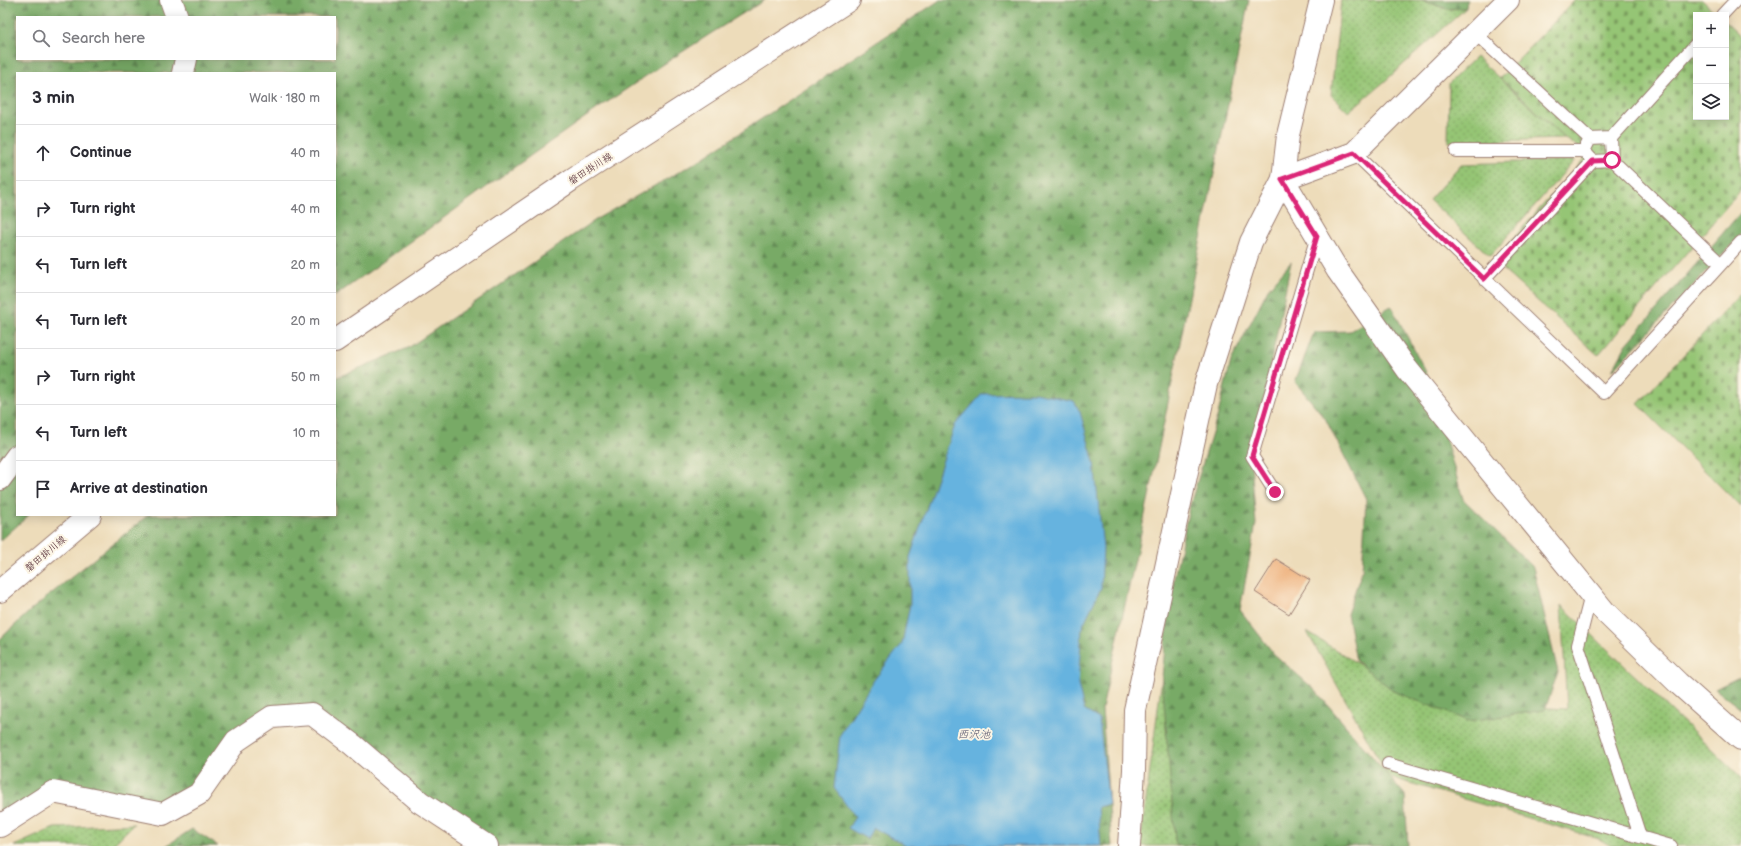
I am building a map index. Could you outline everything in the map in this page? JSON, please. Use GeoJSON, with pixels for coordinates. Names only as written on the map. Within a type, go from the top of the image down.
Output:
{"type":"FeatureCollection","features":[{"type":"Feature","properties":{"kind":"street"},"geometry":{"type":"LineString","coordinates":[[170,0],[177,16]]}},
{"type":"Feature","properties":{"kind":"street","name":"磐田掛川線"},"geometry":{"type":"LineString","coordinates":[[336,340],[572,180],[849,0]]}},
{"type":"Feature","properties":{"kind":"street"},"geometry":{"type":"LineString","coordinates":[[1129,846],[1134,770],[1135,710],[1206,384],[1251,242],[1282,179],[1288,135],[1321,0]]}},
{"type":"Feature","properties":{"kind":"street"},"geometry":{"type":"LineString","coordinates":[[1282,179],[1354,153],[1508,0]]}},
{"type":"Feature","properties":{"kind":"street"},"geometry":{"type":"LineString","coordinates":[[183,72],[186,60]]}},
{"type":"Feature","properties":{"kind":"street"},"geometry":{"type":"LineString","coordinates":[[1282,179],[1338,271],[1408,370],[1591,595],[1605,612],[1741,739]]}},
{"type":"Feature","properties":{"kind":"street"},"geometry":{"type":"LineString","coordinates":[[0,478],[16,457]]}},
{"type":"Feature","properties":{"kind":"street","name":"磐田掛川線"},"geometry":{"type":"LineString","coordinates":[[0,591],[89,516]]}},
{"type":"Feature","properties":{"kind":"street"},"geometry":{"type":"LineString","coordinates":[[0,826],[53,792],[163,814],[199,794],[236,741],[272,717],[312,714],[353,745],[420,802],[487,846]]}},
{"type":"Feature","properties":{"kind":"lane"},"geometry":{"type":"LineString","coordinates":[[1725,12],[1737,0],[1741,3]]}},
{"type":"Feature","properties":{"kind":"lane"},"geometry":{"type":"LineString","coordinates":[[1475,33],[1590,139],[1611,138]]}},
{"type":"Feature","properties":{"kind":"lane"},"geometry":{"type":"LineString","coordinates":[[1693,47],[1611,138],[1612,160],[1721,264]]}},
{"type":"Feature","properties":{"kind":"lane"},"geometry":{"type":"LineString","coordinates":[[1584,151],[1590,139]]}},
{"type":"Feature","properties":{"kind":"lane"},"geometry":{"type":"LineString","coordinates":[[1456,151],[1584,151],[1593,161]]}},
{"type":"Feature","properties":{"kind":"lane"},"geometry":{"type":"LineString","coordinates":[[1354,153],[1604,393],[1741,242]]}},
{"type":"Feature","properties":{"kind":"lane"},"geometry":{"type":"LineString","coordinates":[[1484,279],[1593,161],[1612,160]]}},
{"type":"Feature","properties":{"kind":"lane"},"geometry":{"type":"LineString","coordinates":[[1275,492],[1252,456],[1317,236]]}},
{"type":"Feature","properties":{"kind":"lane"},"geometry":{"type":"LineString","coordinates":[[1591,595],[1578,645],[1640,836]]}},
{"type":"Feature","properties":{"kind":"lane"},"geometry":{"type":"LineString","coordinates":[[1388,764],[1671,846]]}},
{"type":"Feature","properties":{"kind":"green space"},"geometry":{"type":"Polygon","coordinates":[[[0,0],[765,0],[655,70],[547,144],[336,295],[336,72],[16,72],[16,516],[28,516],[0,541],[0,0]]]}},
{"type":"Feature","properties":{"kind":"green space"},"geometry":{"type":"Polygon","coordinates":[[[940,0],[1249,0],[1150,492],[1102,709],[1112,846],[487,846],[311,714],[252,730],[163,814],[53,792],[0,826],[0,639],[31,610],[147,516],[336,516],[336,378],[408,348],[600,217],[698,161],[940,0]]]}},
{"type":"Feature","properties":{"kind":"green space"},"geometry":{"type":"Polygon","coordinates":[[[1341,0],[1422,0],[1447,9],[1466,8],[1384,82],[1348,112],[1331,95],[1341,0]]]}},
{"type":"Feature","properties":{"kind":"green space"},"geometry":{"type":"Polygon","coordinates":[[[1422,0],[1467,0],[1466,8],[1447,9],[1422,0]]]}},
{"type":"Feature","properties":{"kind":"green space"},"geometry":{"type":"Polygon","coordinates":[[[1575,0],[1702,0],[1715,12],[1693,12],[1693,120],[1729,120],[1729,25],[1741,36],[1741,190],[1598,355],[1493,261],[1585,158],[1584,151],[1566,139],[1500,78],[1575,0]]]}},
{"type":"Feature","properties":{"kind":"green space"},"geometry":{"type":"Polygon","coordinates":[[[1476,57],[1566,139],[1448,142],[1449,83],[1476,57]]]}},
{"type":"Feature","properties":{"kind":"green space"},"geometry":{"type":"Polygon","coordinates":[[[1575,160],[1490,256],[1429,200],[1461,164],[1575,160]]]}},
{"type":"Feature","properties":{"kind":"green space"},"geometry":{"type":"Polygon","coordinates":[[[1741,212],[1741,235],[1612,371],[1626,345],[1741,212]]]}},
{"type":"Feature","properties":{"kind":"green space"},"geometry":{"type":"Polygon","coordinates":[[[1291,262],[1251,462],[1256,524],[1240,610],[1274,654],[1315,690],[1405,795],[1408,846],[1176,846],[1162,677],[1170,597],[1189,508],[1218,414],[1231,361],[1268,289],[1291,262]]]}},
{"type":"Feature","properties":{"kind":"green space"},"geometry":{"type":"Polygon","coordinates":[[[1741,293],[1741,507],[1638,404],[1741,293]]]}},
{"type":"Feature","properties":{"kind":"green space"},"geometry":{"type":"Polygon","coordinates":[[[1391,306],[1426,372],[1463,499],[1533,567],[1558,672],[1545,710],[1469,721],[1395,692],[1356,661],[1347,614],[1362,571],[1366,499],[1325,418],[1295,382],[1314,332],[1350,331],[1391,306]]]}},
{"type":"Feature","properties":{"kind":"green space"},"geometry":{"type":"Polygon","coordinates":[[[1561,605],[1741,777],[1741,846],[1611,846],[1599,839],[1389,777],[1307,632],[1416,700],[1567,709],[1561,605]]]}},
{"type":"Feature","properties":{"kind":"green space"},"geometry":{"type":"Polygon","coordinates":[[[1741,676],[1741,709],[1715,689],[1741,676]]]}},
{"type":"Feature","properties":{"kind":"green space"},"geometry":{"type":"Polygon","coordinates":[[[1162,677],[1186,846],[1140,846],[1162,677]]]}},
{"type":"Feature","properties":{"kind":"green space"},"geometry":{"type":"Polygon","coordinates":[[[134,824],[112,846],[14,846],[54,828],[134,824]]]}},
{"type":"Feature","properties":{"kind":"green space"},"geometry":{"type":"Polygon","coordinates":[[[192,829],[218,846],[166,846],[192,829]]]}},
{"type":"Feature","properties":{"kind":"water","name":"西沢池"},"geometry":{"type":"Polygon","coordinates":[[[1034,393],[1074,401],[1080,412],[1094,462],[1103,548],[1101,588],[1082,627],[1078,684],[1084,710],[1099,719],[1109,804],[1098,807],[1101,846],[908,846],[873,828],[867,839],[848,828],[855,817],[834,788],[840,735],[874,680],[902,644],[910,604],[910,557],[955,425],[982,394],[1034,393]]]}},
{"type":"Feature","properties":{"kind":"building"},"geometry":{"type":"Polygon","coordinates":[[[1276,559],[1310,580],[1289,614],[1255,592],[1276,559]]]}},
{"type":"Feature","properties":{"kind":"route"},"geometry":{"type":"LineString","coordinates":[[1275,492],[1252,456],[1317,236],[1282,179],[1354,153],[1484,279],[1593,161],[1612,160]]}}]}
